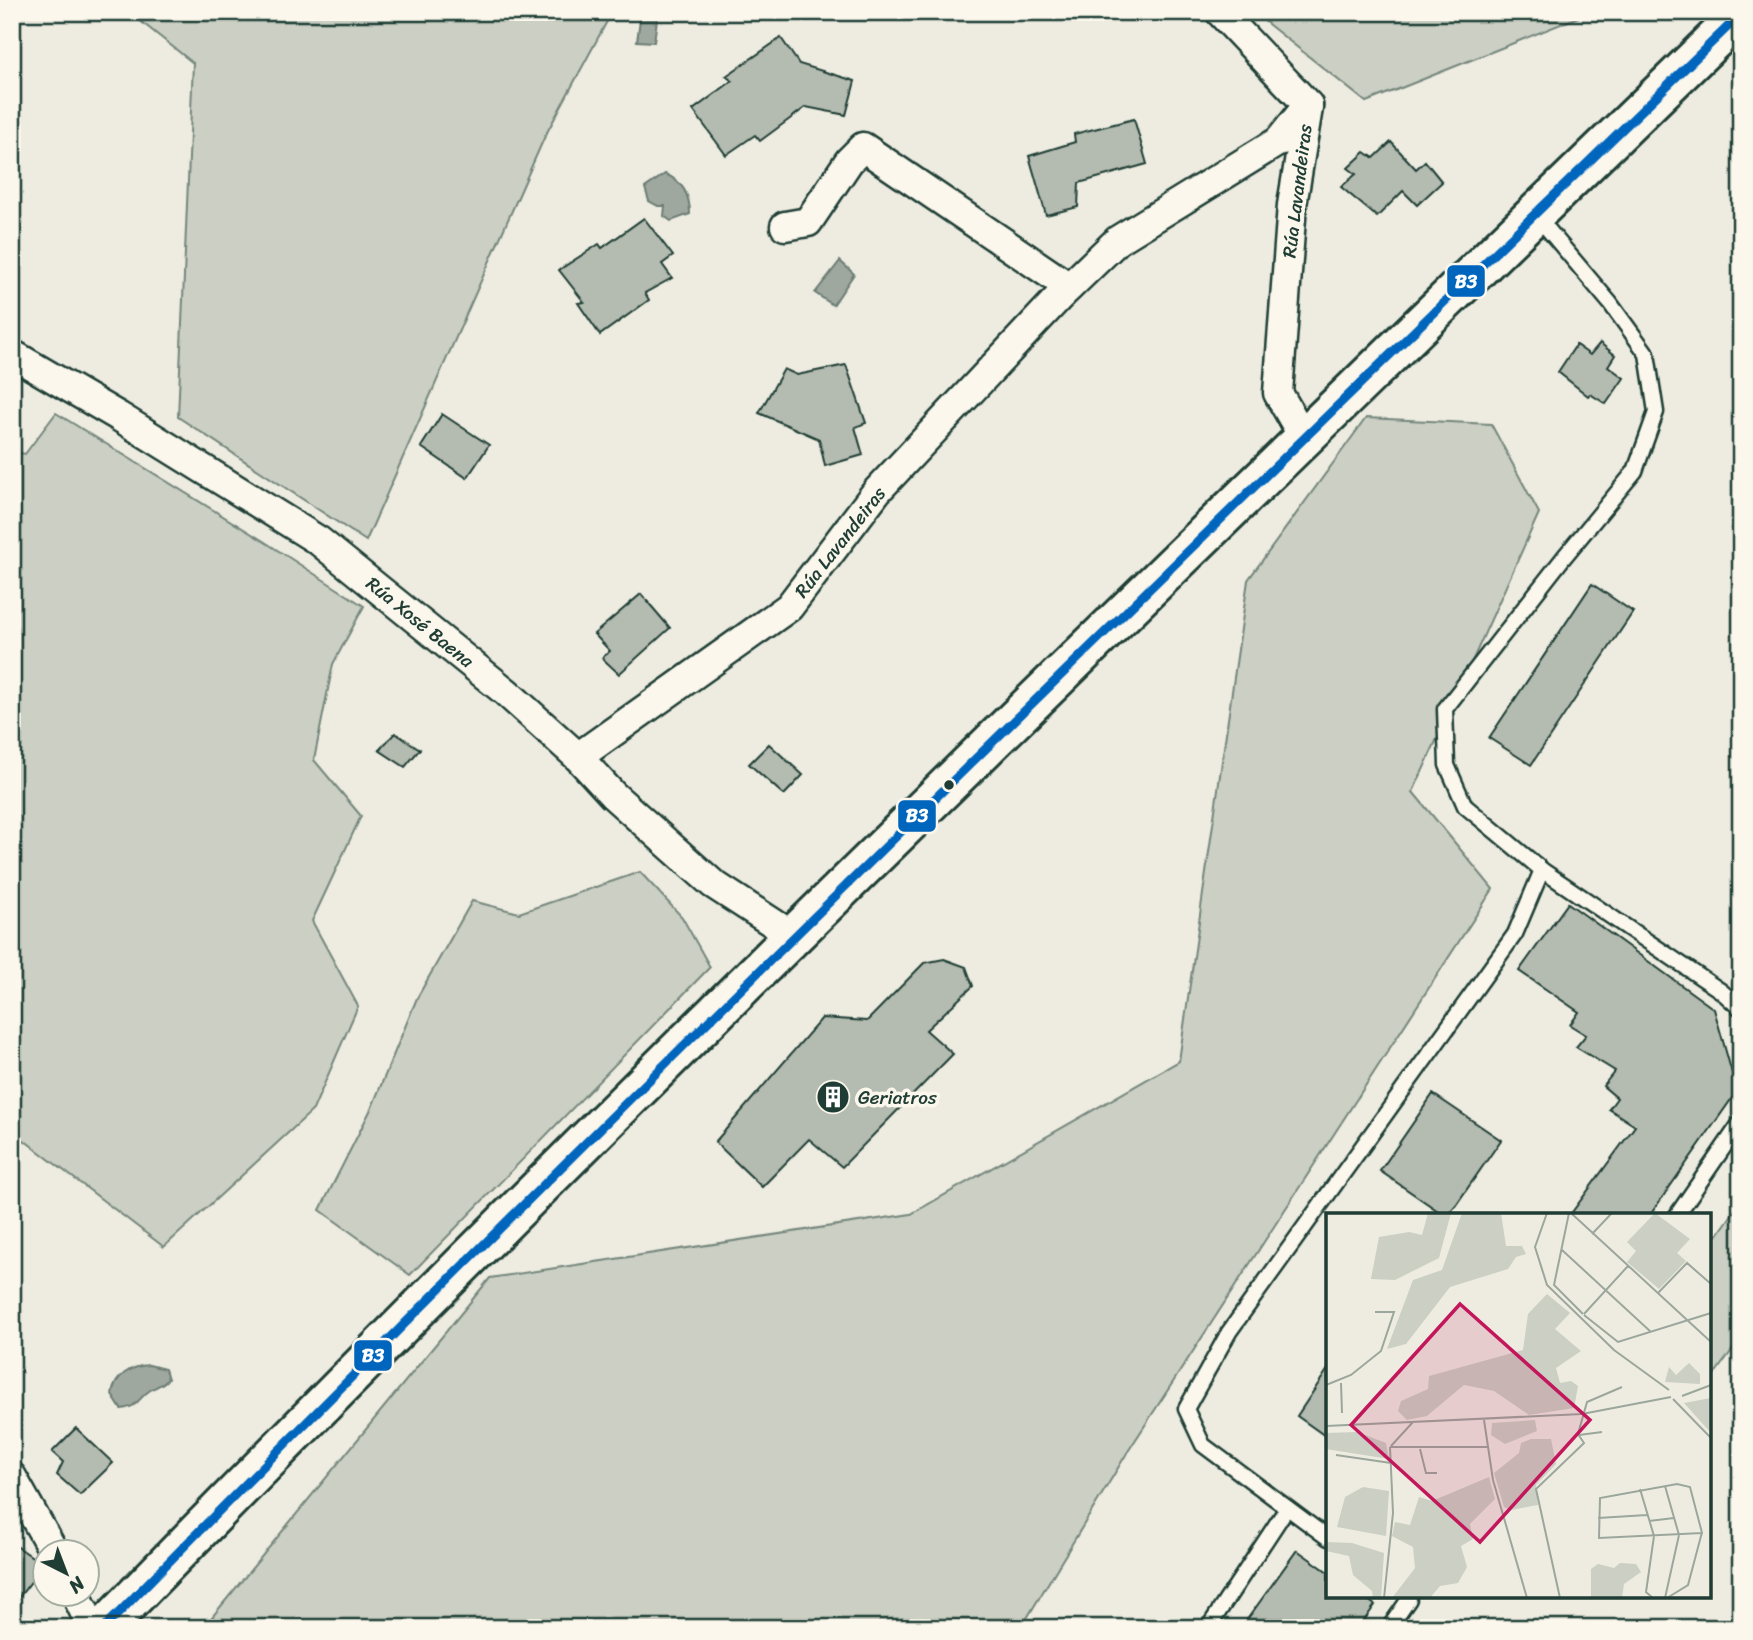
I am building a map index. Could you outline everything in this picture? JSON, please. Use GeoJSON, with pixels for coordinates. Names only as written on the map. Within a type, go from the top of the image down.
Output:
{"type":"FeatureCollection","features":[{"type":"Feature","properties":{"kind":"street","name":"Rúa Lavandeiras"},"geometry":{"type":"LineString","coordinates":[[1220,12],[1308,105]]}},
{"type":"Feature","properties":{"kind":"street"},"geometry":{"type":"LineString","coordinates":[[104,1628],[222,1506],[793,936],[1741,14]]}},
{"type":"Feature","properties":{"kind":"street","name":"Rúa Lavandeiras"},"geometry":{"type":"LineString","coordinates":[[578,757],[789,607],[877,491],[1069,287],[1118,240],[1279,141],[1308,105]]}},
{"type":"Feature","properties":{"kind":"street","name":"Rúa Lavandeiras"},"geometry":{"type":"LineString","coordinates":[[1304,438],[1278,393],[1292,205],[1308,105]]}},
{"type":"Feature","properties":{"kind":"street"},"geometry":{"type":"LineString","coordinates":[[785,226],[808,222],[849,160],[863,147],[1069,287]]}},
{"type":"Feature","properties":{"kind":"street","name":"Rúa Xosé Baena"},"geometry":{"type":"LineString","coordinates":[[12,354],[118,416],[319,541],[506,692],[578,757],[613,795],[713,884],[793,936]]}},
{"type":"Feature","properties":{"kind":"street"},"geometry":{"type":"LineString","coordinates":[[12,1478],[46,1538]]}},
{"type":"Feature","properties":{"kind":"street"},"geometry":{"type":"LineString","coordinates":[[83,1608],[92,1628]]}},
{"type":"Feature","properties":{"kind":"lane"},"geometry":{"type":"LineString","coordinates":[[1535,214],[1610,303],[1647,354],[1656,412],[1635,471],[1445,709],[1447,765],[1465,806],[1542,870],[1721,991],[1741,1009]]}},
{"type":"Feature","properties":{"kind":"lane"},"geometry":{"type":"LineString","coordinates":[[1326,1537],[1203,1445],[1186,1409],[1229,1332],[1515,934],[1542,870]]}},
{"type":"Feature","properties":{"kind":"lane"},"geometry":{"type":"LineString","coordinates":[[1677,1213],[1741,1122]]}},
{"type":"Feature","properties":{"kind":"lane"},"geometry":{"type":"LineString","coordinates":[[1208,1628],[1287,1508]]}},
{"type":"Feature","properties":{"kind":"lane"},"geometry":{"type":"LineString","coordinates":[[1388,1628],[1408,1598]]}},
{"type":"Feature","properties":{"kind":"shaded area"},"geometry":{"type":"Polygon","coordinates":[[[129,12],[612,12],[545,136],[366,541],[178,417],[193,63],[129,12]]]}},
{"type":"Feature","properties":{"kind":"shaded area"},"geometry":{"type":"Polygon","coordinates":[[[641,12],[658,12],[654,42],[637,41],[641,12]]]}},
{"type":"Feature","properties":{"kind":"shaded area"},"geometry":{"type":"Polygon","coordinates":[[[1253,12],[1591,12],[1366,102],[1253,12]]]}},
{"type":"Feature","properties":{"kind":"shaded area"},"geometry":{"type":"Polygon","coordinates":[[[665,174],[680,185],[687,195],[690,207],[690,214],[671,221],[664,216],[665,206],[649,201],[645,188],[665,174]]]}},
{"type":"Feature","properties":{"kind":"shaded area"},"geometry":{"type":"Polygon","coordinates":[[[840,261],[854,274],[833,305],[815,293],[840,261]]]}},
{"type":"Feature","properties":{"kind":"shaded area"},"geometry":{"type":"Polygon","coordinates":[[[56,413],[364,606],[333,664],[314,760],[361,816],[312,921],[358,1006],[313,1110],[164,1247],[12,1131],[12,451],[25,454],[56,413]]]}},
{"type":"Feature","properties":{"kind":"shaded area"},"geometry":{"type":"Polygon","coordinates":[[[1366,418],[1491,424],[1539,513],[1413,792],[1493,889],[1127,1453],[1021,1628],[203,1628],[490,1278],[911,1214],[1179,1061],[1248,580],[1366,418]]]}},
{"type":"Feature","properties":{"kind":"shaded area"},"geometry":{"type":"Polygon","coordinates":[[[640,872],[682,917],[710,967],[410,1275],[320,1210],[372,1107],[417,998],[472,901],[519,913],[640,872]]]}},
{"type":"Feature","properties":{"kind":"shaded area"},"geometry":{"type":"Polygon","coordinates":[[[1741,1202],[1741,1338],[1714,1375],[1711,1373],[1711,1244],[1741,1202]]]}},
{"type":"Feature","properties":{"kind":"shaded area"},"geometry":{"type":"Polygon","coordinates":[[[149,1365],[165,1369],[168,1379],[145,1394],[135,1405],[121,1409],[112,1395],[116,1382],[124,1373],[149,1365]]]}},
{"type":"Feature","properties":{"kind":"building"},"geometry":{"type":"Polygon","coordinates":[[[781,38],[799,64],[855,81],[846,115],[806,107],[760,141],[755,135],[726,155],[693,110],[732,81],[726,76],[781,38]]]}},
{"type":"Feature","properties":{"kind":"building"},"geometry":{"type":"Polygon","coordinates":[[[1134,119],[1147,164],[1079,183],[1078,207],[1046,215],[1029,156],[1075,142],[1074,134],[1134,119]]]}},
{"type":"Feature","properties":{"kind":"building"},"geometry":{"type":"Polygon","coordinates":[[[1391,142],[1416,169],[1425,161],[1442,182],[1417,205],[1403,191],[1377,217],[1341,187],[1356,174],[1348,168],[1365,152],[1374,158],[1391,142]]]}},
{"type":"Feature","properties":{"kind":"building"},"geometry":{"type":"Polygon","coordinates":[[[644,218],[673,256],[662,264],[672,278],[645,293],[649,300],[600,335],[578,303],[584,302],[559,270],[599,244],[602,248],[644,218]]]}},
{"type":"Feature","properties":{"kind":"building"},"geometry":{"type":"Polygon","coordinates":[[[1600,343],[1615,355],[1608,366],[1624,378],[1606,404],[1590,394],[1588,396],[1558,372],[1576,345],[1590,355],[1600,343]]]}},
{"type":"Feature","properties":{"kind":"building"},"geometry":{"type":"Polygon","coordinates":[[[846,365],[866,423],[855,427],[863,455],[825,466],[819,439],[759,413],[784,369],[797,375],[846,365]]]}},
{"type":"Feature","properties":{"kind":"building"},"geometry":{"type":"Polygon","coordinates":[[[442,414],[489,445],[467,478],[421,447],[442,414]]]}},
{"type":"Feature","properties":{"kind":"building"},"geometry":{"type":"Polygon","coordinates":[[[1592,584],[1633,612],[1531,765],[1489,738],[1592,584]]]}},
{"type":"Feature","properties":{"kind":"building"},"geometry":{"type":"Polygon","coordinates":[[[641,594],[670,628],[619,674],[602,658],[610,651],[594,634],[641,594]]]}},
{"type":"Feature","properties":{"kind":"building"},"geometry":{"type":"Polygon","coordinates":[[[395,733],[420,749],[405,767],[379,750],[395,733]]]}},
{"type":"Feature","properties":{"kind":"building"},"geometry":{"type":"Polygon","coordinates":[[[769,744],[803,775],[784,795],[749,764],[769,744]]]}},
{"type":"Feature","properties":{"kind":"building"},"geometry":{"type":"Polygon","coordinates":[[[1568,903],[1714,1009],[1737,1091],[1651,1213],[1571,1213],[1635,1126],[1609,1109],[1617,1098],[1603,1086],[1615,1071],[1576,1047],[1586,1035],[1570,1025],[1579,1012],[1519,971],[1568,903]]]}},
{"type":"Feature","properties":{"kind":"building","name":"Geriatros"},"geometry":{"type":"Polygon","coordinates":[[[944,959],[966,967],[973,986],[926,1030],[953,1054],[842,1167],[809,1139],[762,1187],[715,1142],[822,1018],[867,1021],[924,963],[944,959]]]}},
{"type":"Feature","properties":{"kind":"building"},"geometry":{"type":"Polygon","coordinates":[[[1433,1094],[1501,1140],[1450,1213],[1441,1213],[1380,1171],[1433,1094]]]}},
{"type":"Feature","properties":{"kind":"building"},"geometry":{"type":"Polygon","coordinates":[[[1326,1372],[1326,1437],[1297,1416],[1326,1372]]]}},
{"type":"Feature","properties":{"kind":"building"},"geometry":{"type":"Polygon","coordinates":[[[76,1428],[113,1463],[80,1495],[57,1475],[63,1462],[52,1452],[76,1428]]]}},
{"type":"Feature","properties":{"kind":"building"},"geometry":{"type":"Polygon","coordinates":[[[12,1543],[32,1557],[32,1580],[12,1606],[12,1543]]]}},
{"type":"Feature","properties":{"kind":"building"},"geometry":{"type":"Polygon","coordinates":[[[1297,1550],[1326,1571],[1326,1598],[1365,1598],[1375,1605],[1359,1628],[1241,1628],[1297,1550]]]}},
{"type":"Feature","properties":{"kind":"transit line","name":"B3"},"geometry":{"type":"LineString","coordinates":[[104,1628],[712,1017],[1741,14]]}},
{"type":"Feature","properties":{"kind":"place","name":"Geriatros"},"geometry":{"type":"Point","coordinates":[833,1097]}}]}
